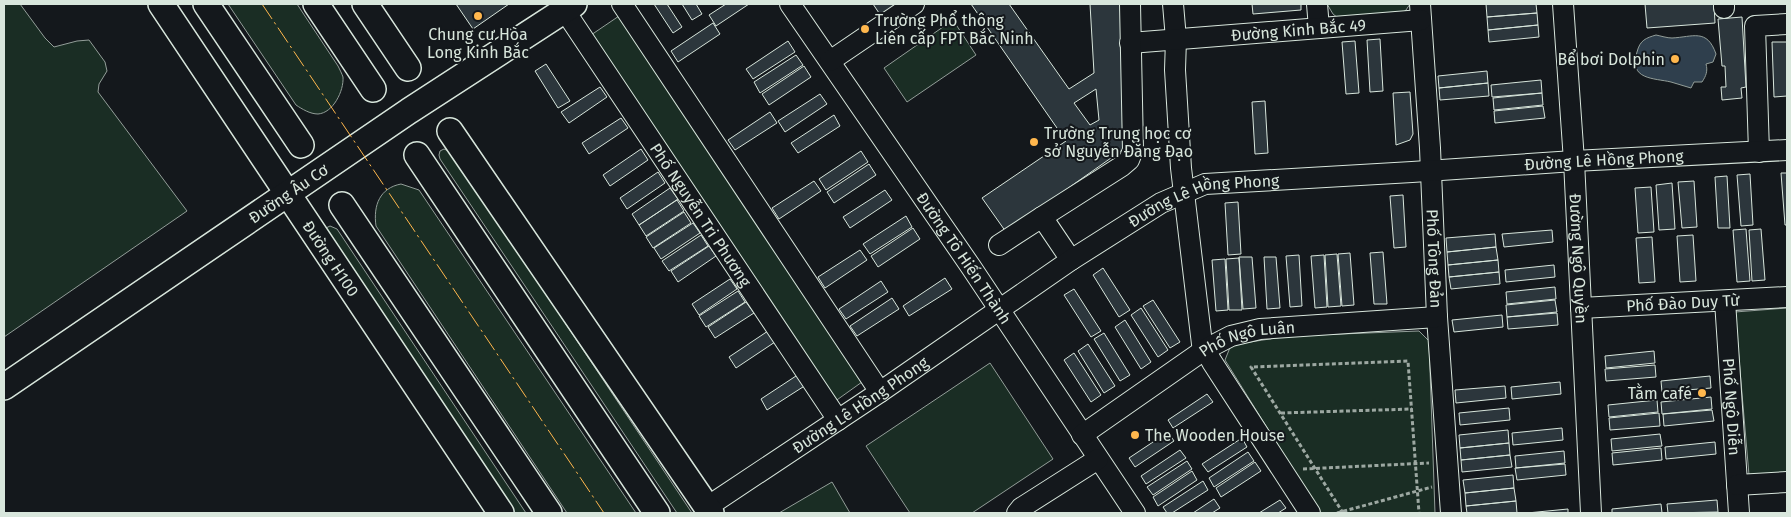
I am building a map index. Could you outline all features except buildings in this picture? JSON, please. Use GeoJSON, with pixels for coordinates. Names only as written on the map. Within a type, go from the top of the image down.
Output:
{"type":"FeatureCollection","features":[{"type":"Feature","properties":{"kind":"main road","name":"Đường H100"},"geometry":{"type":"LineString","coordinates":[[161,4],[501,513]]}},
{"type":"Feature","properties":{"kind":"main road"},"geometry":{"type":"LineString","coordinates":[[206,4],[301,145]]}},
{"type":"Feature","properties":{"kind":"main road"},"geometry":{"type":"LineString","coordinates":[[316,4],[373,89]]}},
{"type":"Feature","properties":{"kind":"main road"},"geometry":{"type":"LineString","coordinates":[[365,4],[408,68]]}},
{"type":"Feature","properties":{"kind":"main road","name":"Đường Âu Cơ"},"geometry":{"type":"LineString","coordinates":[[4,387],[409,111],[569,7]]}},
{"type":"Feature","properties":{"kind":"main road"},"geometry":{"type":"LineString","coordinates":[[450,131],[709,510]]}},
{"type":"Feature","properties":{"kind":"main road"},"geometry":{"type":"LineString","coordinates":[[417,155],[657,513]]}},
{"type":"Feature","properties":{"kind":"main road"},"geometry":{"type":"LineString","coordinates":[[342,205],[549,513]]}},
{"type":"Feature","properties":{"kind":"street"},"geometry":{"type":"LineString","coordinates":[[622,4],[880,392]]}},
{"type":"Feature","properties":{"kind":"street","name":"Đường Tô Hiến Thành"},"geometry":{"type":"LineString","coordinates":[[790,4],[999,309],[1135,513]]}},
{"type":"Feature","properties":{"kind":"street"},"geometry":{"type":"LineString","coordinates":[[830,61],[914,4]]}},
{"type":"Feature","properties":{"kind":"street"},"geometry":{"type":"LineString","coordinates":[[999,245],[1129,160],[1133,150],[1130,4]]}},
{"type":"Feature","properties":{"kind":"street"},"geometry":{"type":"LineString","coordinates":[[1173,4],[1176,39],[1175,70],[1184,193],[1204,350],[1310,513]]}},
{"type":"Feature","properties":{"kind":"street"},"geometry":{"type":"LineString","coordinates":[[1317,4],[1319,28]]}},
{"type":"Feature","properties":{"kind":"street","name":"Đường Ngô Quyền"},"geometry":{"type":"LineString","coordinates":[[1563,4],[1574,161],[1591,513]]}},
{"type":"Feature","properties":{"kind":"street","name":"Phố Nguyễn Tri Phương"},"geometry":{"type":"LineString","coordinates":[[569,7],[838,420]]}},
{"type":"Feature","properties":{"kind":"street","name":"Đường Kinh Bắc 49"},"geometry":{"type":"LineString","coordinates":[[1130,43],[1319,28],[1421,12]]}},
{"type":"Feature","properties":{"kind":"street","name":"Phố Tông Đản"},"geometry":{"type":"LineString","coordinates":[[1421,12],[1431,171],[1437,317],[1451,513]]}},
{"type":"Feature","properties":{"kind":"street"},"geometry":{"type":"LineString","coordinates":[[1759,152],[1755,26],[1787,24]]}},
{"type":"Feature","properties":{"kind":"street","name":"Đường Lê Hồng Phong"},"geometry":{"type":"LineString","coordinates":[[709,510],[1072,260],[1162,203],[1205,184],[1787,150]]}},
{"type":"Feature","properties":{"kind":"street"},"geometry":{"type":"LineString","coordinates":[[1042,217],[1072,260]]}},
{"type":"Feature","properties":{"kind":"street","name":"Phố Đào Duy Từ"},"geometry":{"type":"LineString","coordinates":[[1581,308],[1787,297]]}},
{"type":"Feature","properties":{"kind":"street","name":"Phố Ngô Diễn"},"geometry":{"type":"LineString","coordinates":[[1726,301],[1739,513]]}},
{"type":"Feature","properties":{"kind":"street","name":"Phố Ngô Luân"},"geometry":{"type":"LineString","coordinates":[[1082,435],[1204,350],[1224,339],[1255,330],[1437,317]]}},
{"type":"Feature","properties":{"kind":"street"},"geometry":{"type":"LineString","coordinates":[[1016,513],[1020,508],[1102,464]]}},
{"type":"Feature","properties":{"kind":"street"},"geometry":{"type":"LineString","coordinates":[[1036,513],[1102,464]]}},
{"type":"Feature","properties":{"kind":"street"},"geometry":{"type":"LineString","coordinates":[[1737,485],[1787,482]]}},
{"type":"Feature","properties":{"kind":"path"},"geometry":{"type":"LineString","coordinates":[[1419,513],[1418,490],[1408,361],[1250,367],[1341,512],[1418,490],[1432,487]]}},
{"type":"Feature","properties":{"kind":"path"},"geometry":{"type":"LineString","coordinates":[[1280,413],[1412,409]]}},
{"type":"Feature","properties":{"kind":"path"},"geometry":{"type":"LineString","coordinates":[[1295,469],[1431,463]]}},
{"type":"Feature","properties":{"kind":"green space"},"geometry":{"type":"Polygon","coordinates":[[[4,4],[20,4],[54,47],[89,40],[105,62],[107,71],[99,84],[98,92],[187,211],[4,337],[4,4]]]}},
{"type":"Feature","properties":{"kind":"green space"},"geometry":{"type":"Polygon","coordinates":[[[228,4],[297,4],[338,66],[343,77],[342,89],[333,106],[318,114],[303,110],[296,105],[228,4]]]}},
{"type":"Feature","properties":{"kind":"green space"},"geometry":{"type":"Polygon","coordinates":[[[1327,4],[1410,4],[1399,16],[1338,18],[1327,4]]]}},
{"type":"Feature","properties":{"kind":"green space"},"geometry":{"type":"Polygon","coordinates":[[[619,16],[862,382],[834,402],[591,35],[619,16]]]}},
{"type":"Feature","properties":{"kind":"green space"},"geometry":{"type":"Polygon","coordinates":[[[953,20],[976,55],[907,102],[884,68],[953,20]]]}},
{"type":"Feature","properties":{"kind":"green space"},"geometry":{"type":"Polygon","coordinates":[[[444,149],[451,152],[692,513],[677,513],[440,159],[440,151],[444,149]]]}},
{"type":"Feature","properties":{"kind":"green space"},"geometry":{"type":"Polygon","coordinates":[[[401,184],[419,190],[636,513],[567,513],[376,226],[376,211],[380,199],[388,189],[401,184]]]}},
{"type":"Feature","properties":{"kind":"green space"},"geometry":{"type":"Polygon","coordinates":[[[330,226],[337,229],[526,513],[512,513],[325,232],[326,228],[330,226]]]}},
{"type":"Feature","properties":{"kind":"green space"},"geometry":{"type":"Polygon","coordinates":[[[1787,308],[1787,473],[1749,475],[1735,312],[1787,308]]]}},
{"type":"Feature","properties":{"kind":"green space"},"geometry":{"type":"Polygon","coordinates":[[[1419,331],[1429,341],[1435,513],[1320,513],[1225,360],[1231,345],[1289,336],[1419,331]]]}},
{"type":"Feature","properties":{"kind":"green space"},"geometry":{"type":"Polygon","coordinates":[[[990,363],[1053,459],[972,513],[910,513],[866,446],[990,363]]]}},
{"type":"Feature","properties":{"kind":"green space"},"geometry":{"type":"Polygon","coordinates":[[[832,482],[850,513],[779,513],[832,482]]]}},
{"type":"Feature","properties":{"kind":"water","name":"Bể bơi Dolphin"},"geometry":{"type":"Polygon","coordinates":[[[1656,35],[1672,38],[1698,36],[1708,40],[1716,54],[1713,62],[1706,64],[1705,78],[1702,82],[1694,82],[1691,88],[1650,78],[1639,73],[1635,61],[1638,48],[1644,40],[1656,35]]]}},
{"type":"Feature","properties":{"kind":"power"},"geometry":{"type":"LineString","coordinates":[[262,4],[604,513]]}},
{"type":"Feature","properties":{"kind":"place","name":"Chung cư Hòa Long Kinh Bắc"},"geometry":{"type":"Point","coordinates":[478,16]}},
{"type":"Feature","properties":{"kind":"place","name":"Trường Phổ thông Liên cấp FPT Bắc Ninh"},"geometry":{"type":"Point","coordinates":[865,29]}},
{"type":"Feature","properties":{"kind":"place","name":"Bể bơi Dolphin"},"geometry":{"type":"Point","coordinates":[1675,59]}},
{"type":"Feature","properties":{"kind":"place","name":"Trường Trung học cơ sở Nguyễn Đăng Đạo"},"geometry":{"type":"Point","coordinates":[1034,142]}},
{"type":"Feature","properties":{"kind":"place","name":"Tằm café"},"geometry":{"type":"Point","coordinates":[1702,393]}},
{"type":"Feature","properties":{"kind":"place","name":"The Wooden House"},"geometry":{"type":"Point","coordinates":[1135,435]}}]}
